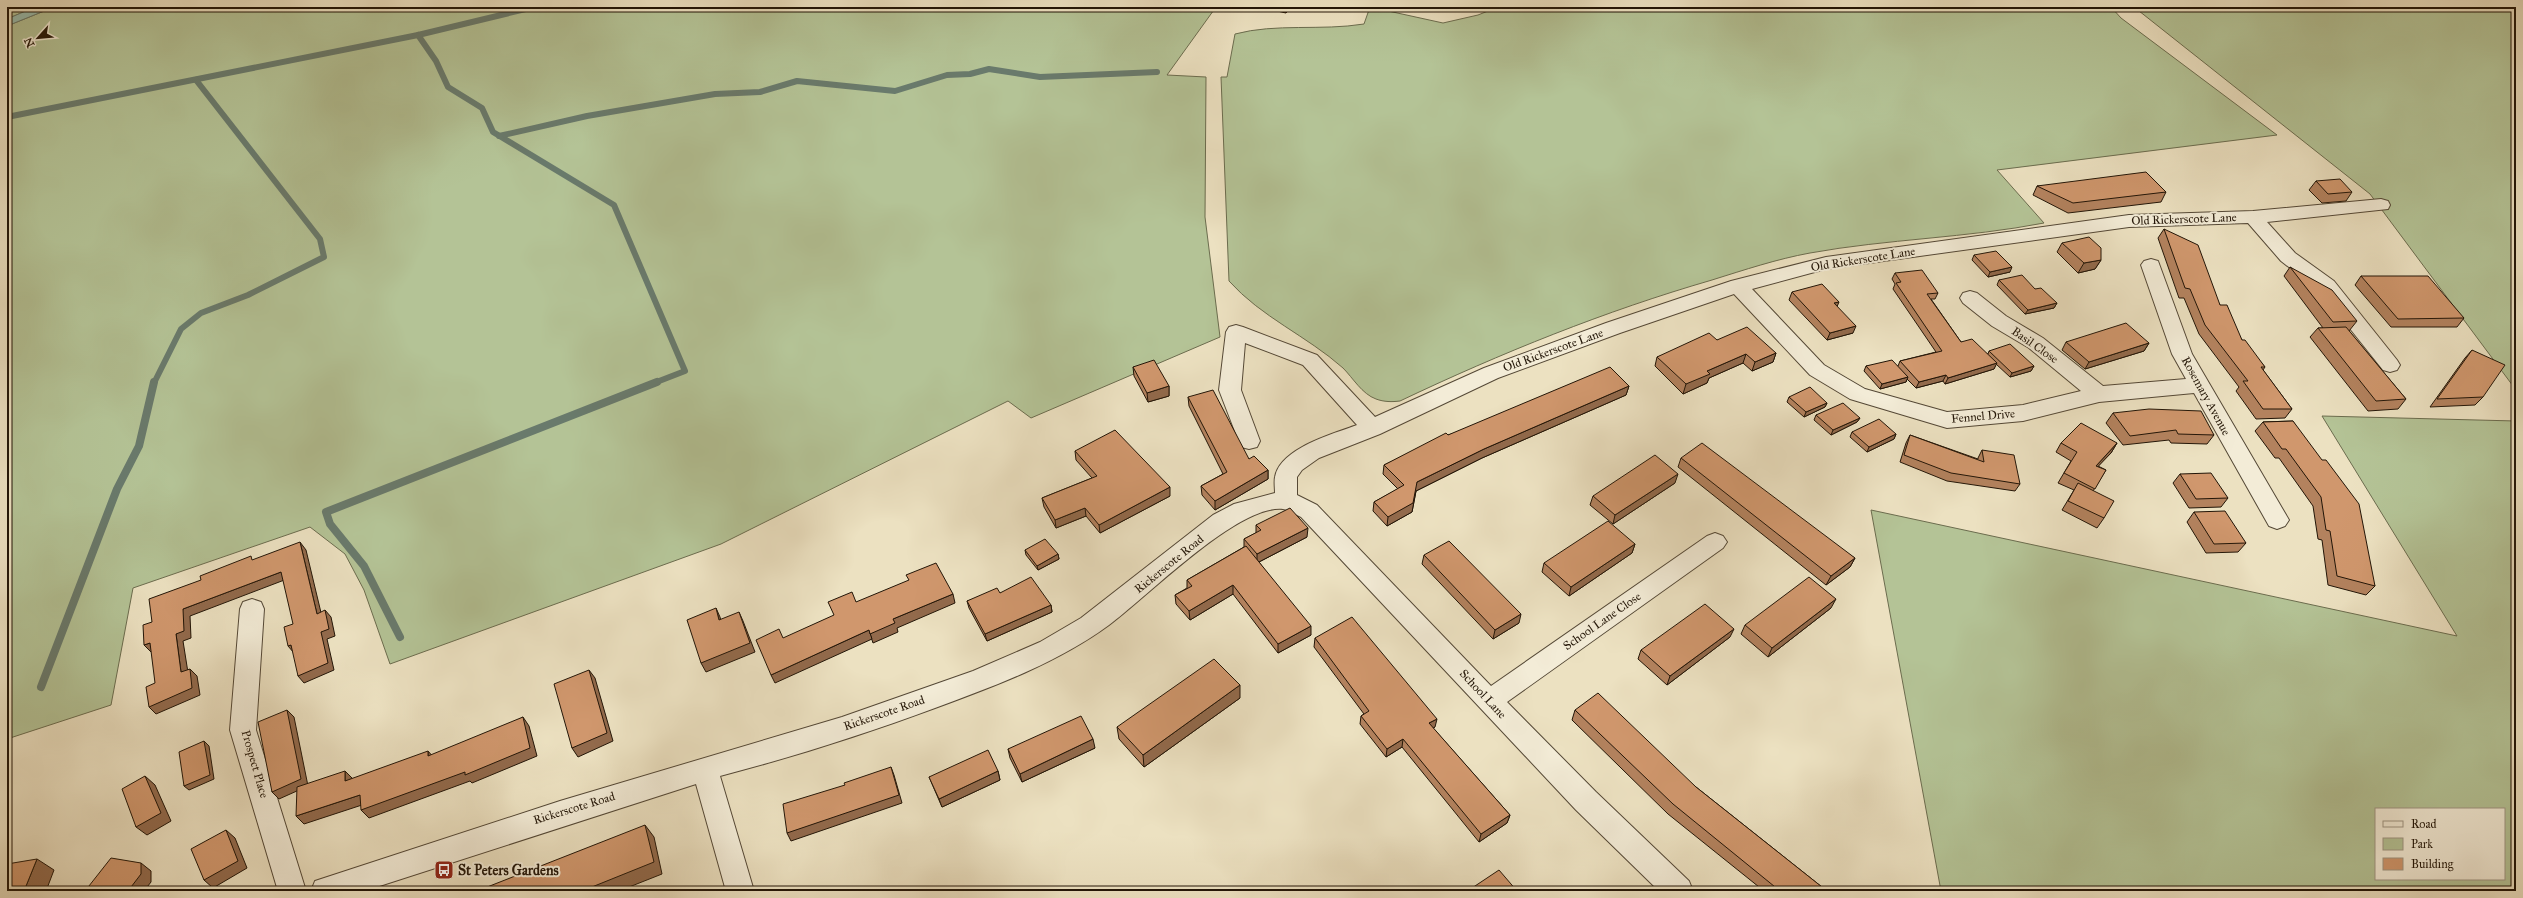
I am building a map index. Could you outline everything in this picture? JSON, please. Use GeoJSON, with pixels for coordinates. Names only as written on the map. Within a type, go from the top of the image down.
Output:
{"type":"FeatureCollection","features":[{"type":"Feature","properties":{"kind":"street","name":"Old Rickerscote Lane"},"geometry":{"type":"LineString","coordinates":[[1372,428],[1491,373],[1613,328],[1738,286],[1826,263],[2129,221],[2253,217],[2381,205]]}},
{"type":"Feature","properties":{"kind":"street"},"geometry":{"type":"LineString","coordinates":[[2253,217],[2288,257],[2327,286],[2390,365]]}},
{"type":"Feature","properties":{"kind":"street","name":"Rosemary Avenue"},"geometry":{"type":"LineString","coordinates":[[2151,265],[2182,354],[2277,520]]}},
{"type":"Feature","properties":{"kind":"street","name":"Fennel Drive"},"geometry":{"type":"LineString","coordinates":[[1738,286],[1817,370],[1858,394],[1904,409],[1947,420],[2023,413],[2099,394],[2200,385]]}},
{"type":"Feature","properties":{"kind":"street","name":"Basil Close"},"geometry":{"type":"LineString","coordinates":[[1970,298],[1999,321],[2036,343],[2099,394]]}},
{"type":"Feature","properties":{"kind":"street"},"geometry":{"type":"LineString","coordinates":[[1249,441],[1230,390],[1236,332],[1310,360],[1372,428],[1311,452],[1294,464],[1286,476],[1286,500]]}},
{"type":"Feature","properties":{"kind":"street","name":"Rickerscote Road"},"geometry":{"type":"LineString","coordinates":[[325,891],[472,840],[705,769],[771,751],[959,688],[1034,656],[1076,633],[1128,597],[1187,548],[1230,517],[1270,500],[1286,500]]}},
{"type":"Feature","properties":{"kind":"street","name":"School Lane"},"geometry":{"type":"LineString","coordinates":[[1286,500],[1309,510],[1488,701],[1586,801],[1679,891]]}},
{"type":"Feature","properties":{"kind":"street","name":"School Lane Close"},"geometry":{"type":"LineString","coordinates":[[1488,701],[1715,542]]}},
{"type":"Feature","properties":{"kind":"street","name":"Prospect Place"},"geometry":{"type":"LineString","coordinates":[[252,609],[244,730],[292,891]]}},
{"type":"Feature","properties":{"kind":"street"},"geometry":{"type":"LineString","coordinates":[[705,769],[734,889]]}},
{"type":"Feature","properties":{"kind":"green space"},"geometry":{"type":"Polygon","coordinates":[[[7,7],[35,7],[7,19],[7,7]]]}},
{"type":"Feature","properties":{"kind":"green space"},"geometry":{"type":"Polygon","coordinates":[[[54,7],[1216,7],[1167,75],[1206,77],[1205,217],[1220,337],[1031,418],[1008,401],[721,544],[390,664],[364,590],[345,554],[310,527],[133,588],[111,705],[7,739],[7,26],[54,7]]]}},
{"type":"Feature","properties":{"kind":"green space"},"geometry":{"type":"Polygon","coordinates":[[[1370,7],[1443,23],[1478,15],[1498,7],[2111,7],[2121,18],[2277,135],[1997,170],[2044,223],[1986,232],[1839,248],[1798,255],[1672,292],[1593,319],[1476,366],[1400,401],[1391,402],[1371,397],[1343,368],[1255,305],[1229,281],[1221,77],[1227,77],[1235,34],[1266,29],[1331,27],[1364,24],[1370,7]]]}},
{"type":"Feature","properties":{"kind":"green space"},"geometry":{"type":"Polygon","coordinates":[[[2134,7],[2516,7],[2516,390],[2370,194],[2134,7]]]}},
{"type":"Feature","properties":{"kind":"green space"},"geometry":{"type":"Polygon","coordinates":[[[2322,416],[2516,421],[2516,891],[1941,891],[1871,510],[2457,636],[2322,416]]]}},
{"type":"Feature","properties":{"kind":"shaded area"},"geometry":{"type":"Polygon","coordinates":[[[35,7],[54,7],[7,26],[7,19],[35,7]]]}},
{"type":"Feature","properties":{"kind":"building"},"geometry":{"type":"Polygon","coordinates":[[[2146,172],[2166,192],[2073,203],[2037,186],[2146,172]]]}},
{"type":"Feature","properties":{"kind":"building"},"geometry":{"type":"Polygon","coordinates":[[[2340,179],[2352,192],[2328,194],[2316,181],[2340,179]]]}},
{"type":"Feature","properties":{"kind":"building"},"geometry":{"type":"Polygon","coordinates":[[[2164,229],[2198,245],[2220,305],[2227,305],[2242,340],[2245,340],[2265,367],[2261,367],[2292,409],[2263,409],[2243,381],[2248,381],[2205,325],[2190,289],[2185,288],[2164,229]]]}},
{"type":"Feature","properties":{"kind":"building"},"geometry":{"type":"Polygon","coordinates":[[[2089,237],[2101,248],[2101,260],[2084,263],[2062,243],[2089,237]]]}},
{"type":"Feature","properties":{"kind":"building"},"geometry":{"type":"Polygon","coordinates":[[[1996,251],[2012,267],[1990,272],[1974,255],[1996,251]]]}},
{"type":"Feature","properties":{"kind":"building"},"geometry":{"type":"Polygon","coordinates":[[[2290,267],[2332,290],[2357,321],[2333,322],[2290,267]]]}},
{"type":"Feature","properties":{"kind":"building"},"geometry":{"type":"Polygon","coordinates":[[[1922,270],[1938,293],[1927,294],[1961,342],[1972,339],[1997,363],[1948,378],[1946,375],[1919,382],[1900,361],[1942,351],[1896,283],[1901,282],[1895,273],[1922,270]]]}},
{"type":"Feature","properties":{"kind":"building"},"geometry":{"type":"Polygon","coordinates":[[[2022,275],[2035,289],[2041,288],[2057,303],[2028,310],[1999,280],[2022,275]]]}},
{"type":"Feature","properties":{"kind":"building"},"geometry":{"type":"Polygon","coordinates":[[[2361,276],[2428,276],[2464,318],[2398,319],[2361,276]]]}},
{"type":"Feature","properties":{"kind":"building"},"geometry":{"type":"Polygon","coordinates":[[[1822,284],[1839,302],[1834,303],[1856,326],[1830,333],[1792,292],[1822,284]]]}},
{"type":"Feature","properties":{"kind":"building"},"geometry":{"type":"Polygon","coordinates":[[[2126,323],[2149,343],[2089,362],[2066,342],[2126,323]]]}},
{"type":"Feature","properties":{"kind":"building"},"geometry":{"type":"Polygon","coordinates":[[[1747,327],[1776,353],[1755,362],[1746,354],[1707,371],[1710,374],[1686,384],[1657,357],[1709,333],[1717,340],[1747,327]]]}},
{"type":"Feature","properties":{"kind":"building"},"geometry":{"type":"Polygon","coordinates":[[[2346,327],[2406,399],[2376,401],[2318,328],[2346,327]]]}},
{"type":"Feature","properties":{"kind":"building"},"geometry":{"type":"Polygon","coordinates":[[[2010,344],[2034,366],[2012,373],[1989,351],[2010,344]]]}},
{"type":"Feature","properties":{"kind":"building"},"geometry":{"type":"Polygon","coordinates":[[[2472,350],[2505,365],[2483,397],[2437,399],[2472,350]]]}},
{"type":"Feature","properties":{"kind":"building"},"geometry":{"type":"Polygon","coordinates":[[[1154,360],[1169,386],[1147,393],[1133,367],[1154,360]]]}},
{"type":"Feature","properties":{"kind":"building"},"geometry":{"type":"Polygon","coordinates":[[[1892,360],[1908,377],[1882,384],[1866,366],[1892,360]]]}},
{"type":"Feature","properties":{"kind":"building"},"geometry":{"type":"Polygon","coordinates":[[[1610,367],[1629,386],[1484,449],[1417,482],[1413,503],[1388,517],[1374,502],[1404,485],[1384,465],[1446,433],[1448,435],[1610,367]]]}},
{"type":"Feature","properties":{"kind":"building"},"geometry":{"type":"Polygon","coordinates":[[[1810,387],[1827,403],[1806,412],[1789,397],[1810,387]]]}},
{"type":"Feature","properties":{"kind":"building"},"geometry":{"type":"Polygon","coordinates":[[[1213,390],[1249,459],[1254,456],[1268,470],[1215,501],[1201,486],[1227,472],[1188,397],[1213,390]]]}},
{"type":"Feature","properties":{"kind":"building"},"geometry":{"type":"Polygon","coordinates":[[[1843,403],[1860,418],[1833,430],[1816,415],[1843,403]]]}},
{"type":"Feature","properties":{"kind":"building"},"geometry":{"type":"Polygon","coordinates":[[[2149,409],[2201,411],[2214,435],[2178,434],[2176,430],[2130,436],[2113,413],[2149,409]]]}},
{"type":"Feature","properties":{"kind":"building"},"geometry":{"type":"Polygon","coordinates":[[[1879,419],[1896,434],[1869,447],[1852,432],[1879,419]]]}},
{"type":"Feature","properties":{"kind":"building"},"geometry":{"type":"Polygon","coordinates":[[[2293,421],[2322,460],[2326,460],[2359,504],[2375,586],[2337,576],[2330,531],[2326,530],[2321,497],[2286,449],[2282,449],[2263,422],[2293,421]]]}},
{"type":"Feature","properties":{"kind":"building"},"geometry":{"type":"Polygon","coordinates":[[[2081,423],[2117,443],[2096,466],[2106,470],[2095,489],[2064,473],[2077,452],[2061,443],[2081,423]]]}},
{"type":"Feature","properties":{"kind":"building"},"geometry":{"type":"Polygon","coordinates":[[[1115,430],[1170,487],[1099,525],[1085,508],[1055,520],[1042,498],[1097,476],[1075,451],[1115,430]]]}},
{"type":"Feature","properties":{"kind":"building"},"geometry":{"type":"Polygon","coordinates":[[[1910,435],[1984,462],[1982,450],[2014,455],[2020,484],[1951,473],[1904,455],[1910,435]]]}},
{"type":"Feature","properties":{"kind":"building"},"geometry":{"type":"Polygon","coordinates":[[[1702,443],[1855,558],[1831,576],[1681,458],[1702,443]]]}},
{"type":"Feature","properties":{"kind":"building"},"geometry":{"type":"Polygon","coordinates":[[[1655,455],[1678,474],[1615,515],[1593,496],[1655,455]]]}},
{"type":"Feature","properties":{"kind":"building"},"geometry":{"type":"Polygon","coordinates":[[[2211,473],[2228,498],[2196,499],[2180,474],[2211,473]]]}},
{"type":"Feature","properties":{"kind":"building"},"geometry":{"type":"Polygon","coordinates":[[[2078,483],[2114,501],[2104,518],[2068,501],[2078,483]]]}},
{"type":"Feature","properties":{"kind":"building"},"geometry":{"type":"Polygon","coordinates":[[[1290,508],[1308,528],[1257,554],[1244,539],[1261,530],[1256,525],[1290,508]]]}},
{"type":"Feature","properties":{"kind":"building"},"geometry":{"type":"Polygon","coordinates":[[[2225,511],[2246,543],[2214,544],[2194,512],[2225,511]]]}},
{"type":"Feature","properties":{"kind":"building"},"geometry":{"type":"Polygon","coordinates":[[[1608,521],[1635,544],[1571,587],[1544,563],[1608,521]]]}},
{"type":"Feature","properties":{"kind":"building"},"geometry":{"type":"Polygon","coordinates":[[[1045,539],[1058,554],[1037,566],[1025,550],[1045,539]]]}},
{"type":"Feature","properties":{"kind":"building"},"geometry":{"type":"Polygon","coordinates":[[[1449,541],[1521,614],[1495,630],[1424,555],[1449,541]]]}},
{"type":"Feature","properties":{"kind":"building"},"geometry":{"type":"Polygon","coordinates":[[[300,542],[317,614],[325,610],[329,629],[321,632],[328,663],[298,676],[291,645],[288,646],[284,627],[293,624],[281,572],[183,609],[184,631],[176,634],[181,672],[190,669],[192,688],[149,707],[146,687],[155,683],[150,643],[144,645],[143,625],[152,622],[149,599],[201,580],[200,576],[251,556],[252,560],[300,542]]]}},
{"type":"Feature","properties":{"kind":"building"},"geometry":{"type":"Polygon","coordinates":[[[1246,546],[1311,626],[1278,644],[1233,585],[1189,611],[1175,595],[1192,586],[1187,580],[1246,546]]]}},
{"type":"Feature","properties":{"kind":"building"},"geometry":{"type":"Polygon","coordinates":[[[936,563],[953,594],[893,619],[895,623],[870,634],[869,630],[771,675],[756,640],[779,629],[783,638],[834,615],[828,602],[852,592],[856,602],[909,580],[906,575],[936,563]]]}},
{"type":"Feature","properties":{"kind":"building"},"geometry":{"type":"Polygon","coordinates":[[[1031,577],[1051,605],[985,634],[967,601],[997,588],[1000,593],[1031,577]]]}},
{"type":"Feature","properties":{"kind":"building"},"geometry":{"type":"Polygon","coordinates":[[[1809,577],[1836,599],[1772,648],[1745,625],[1809,577]]]}},
{"type":"Feature","properties":{"kind":"building"},"geometry":{"type":"Polygon","coordinates":[[[1705,604],[1734,629],[1670,676],[1641,650],[1705,604]]]}},
{"type":"Feature","properties":{"kind":"building"},"geometry":{"type":"Polygon","coordinates":[[[716,608],[719,620],[739,612],[750,643],[701,663],[687,620],[716,608]]]}},
{"type":"Feature","properties":{"kind":"building"},"geometry":{"type":"Polygon","coordinates":[[[1352,617],[1437,719],[1429,723],[1510,815],[1481,834],[1403,739],[1387,749],[1361,716],[1369,711],[1315,638],[1352,617]]]}},
{"type":"Feature","properties":{"kind":"building"},"geometry":{"type":"Polygon","coordinates":[[[1214,659],[1240,685],[1143,755],[1117,727],[1214,659]]]}},
{"type":"Feature","properties":{"kind":"building"},"geometry":{"type":"Polygon","coordinates":[[[589,670],[607,733],[572,748],[554,684],[589,670]]]}},
{"type":"Feature","properties":{"kind":"building"},"geometry":{"type":"Polygon","coordinates":[[[1598,693],[1696,787],[1827,891],[1780,891],[1673,804],[1575,710],[1598,693]]]}},
{"type":"Feature","properties":{"kind":"building"},"geometry":{"type":"Polygon","coordinates":[[[287,710],[301,779],[272,792],[258,722],[287,710]]]}},
{"type":"Feature","properties":{"kind":"building"},"geometry":{"type":"Polygon","coordinates":[[[1081,716],[1093,739],[1020,774],[1008,749],[1081,716]]]}},
{"type":"Feature","properties":{"kind":"building"},"geometry":{"type":"Polygon","coordinates":[[[523,717],[530,748],[465,775],[465,772],[361,810],[360,795],[296,816],[297,787],[345,771],[345,781],[428,751],[428,756],[523,717]]]}},
{"type":"Feature","properties":{"kind":"building"},"geometry":{"type":"Polygon","coordinates":[[[204,741],[210,775],[184,786],[179,752],[204,741]]]}},
{"type":"Feature","properties":{"kind":"building"},"geometry":{"type":"Polygon","coordinates":[[[988,750],[998,771],[939,799],[929,777],[988,750]]]}},
{"type":"Feature","properties":{"kind":"building"},"geometry":{"type":"Polygon","coordinates":[[[891,767],[899,795],[787,833],[783,804],[845,785],[844,783],[891,767]]]}},
{"type":"Feature","properties":{"kind":"building"},"geometry":{"type":"Polygon","coordinates":[[[145,776],[161,813],[136,827],[122,789],[145,776]]]}},
{"type":"Feature","properties":{"kind":"building"},"geometry":{"type":"Polygon","coordinates":[[[645,825],[654,862],[582,891],[477,891],[645,825]]]}},
{"type":"Feature","properties":{"kind":"building"},"geometry":{"type":"Polygon","coordinates":[[[226,830],[238,861],[204,880],[191,849],[226,830]]]}},
{"type":"Feature","properties":{"kind":"building"},"geometry":{"type":"Polygon","coordinates":[[[111,858],[141,863],[141,874],[128,891],[85,891],[111,858]]]}},
{"type":"Feature","properties":{"kind":"building"},"geometry":{"type":"Polygon","coordinates":[[[37,859],[24,891],[7,891],[7,864],[37,859]]]}},
{"type":"Feature","properties":{"kind":"building"},"geometry":{"type":"Polygon","coordinates":[[[1499,870],[1517,891],[1469,890],[1499,870]]]}},
{"type":"Feature","properties":{"kind":"waterway"},"geometry":{"type":"LineString","coordinates":[[418,35],[534,7]]}},
{"type":"Feature","properties":{"kind":"waterway"},"geometry":{"type":"LineString","coordinates":[[7,117],[418,35]]}},
{"type":"Feature","properties":{"kind":"waterway"},"geometry":{"type":"LineString","coordinates":[[418,35],[436,61],[448,87],[482,108],[493,132],[499,136]]}},
{"type":"Feature","properties":{"kind":"waterway"},"geometry":{"type":"LineString","coordinates":[[499,136],[587,116],[715,94],[760,92],[797,81],[895,91],[947,75],[970,74],[989,69],[1040,77],[1157,72]]}},
{"type":"Feature","properties":{"kind":"waterway"},"geometry":{"type":"LineString","coordinates":[[154,383],[181,329],[201,313],[248,295],[324,257],[320,239],[196,80]]}},
{"type":"Feature","properties":{"kind":"waterway"},"geometry":{"type":"LineString","coordinates":[[499,136],[614,205],[685,371],[654,383]]}},
{"type":"Feature","properties":{"kind":"waterway"},"geometry":{"type":"LineString","coordinates":[[41,687],[117,489],[139,446],[154,382]]}},
{"type":"Feature","properties":{"kind":"waterway"},"geometry":{"type":"LineString","coordinates":[[400,637],[364,566],[330,524],[326,512],[657,382]]}},
{"type":"Feature","properties":{"kind":"place","name":"St Peters Gardens"},"geometry":{"type":"Point","coordinates":[444,870]}}]}
